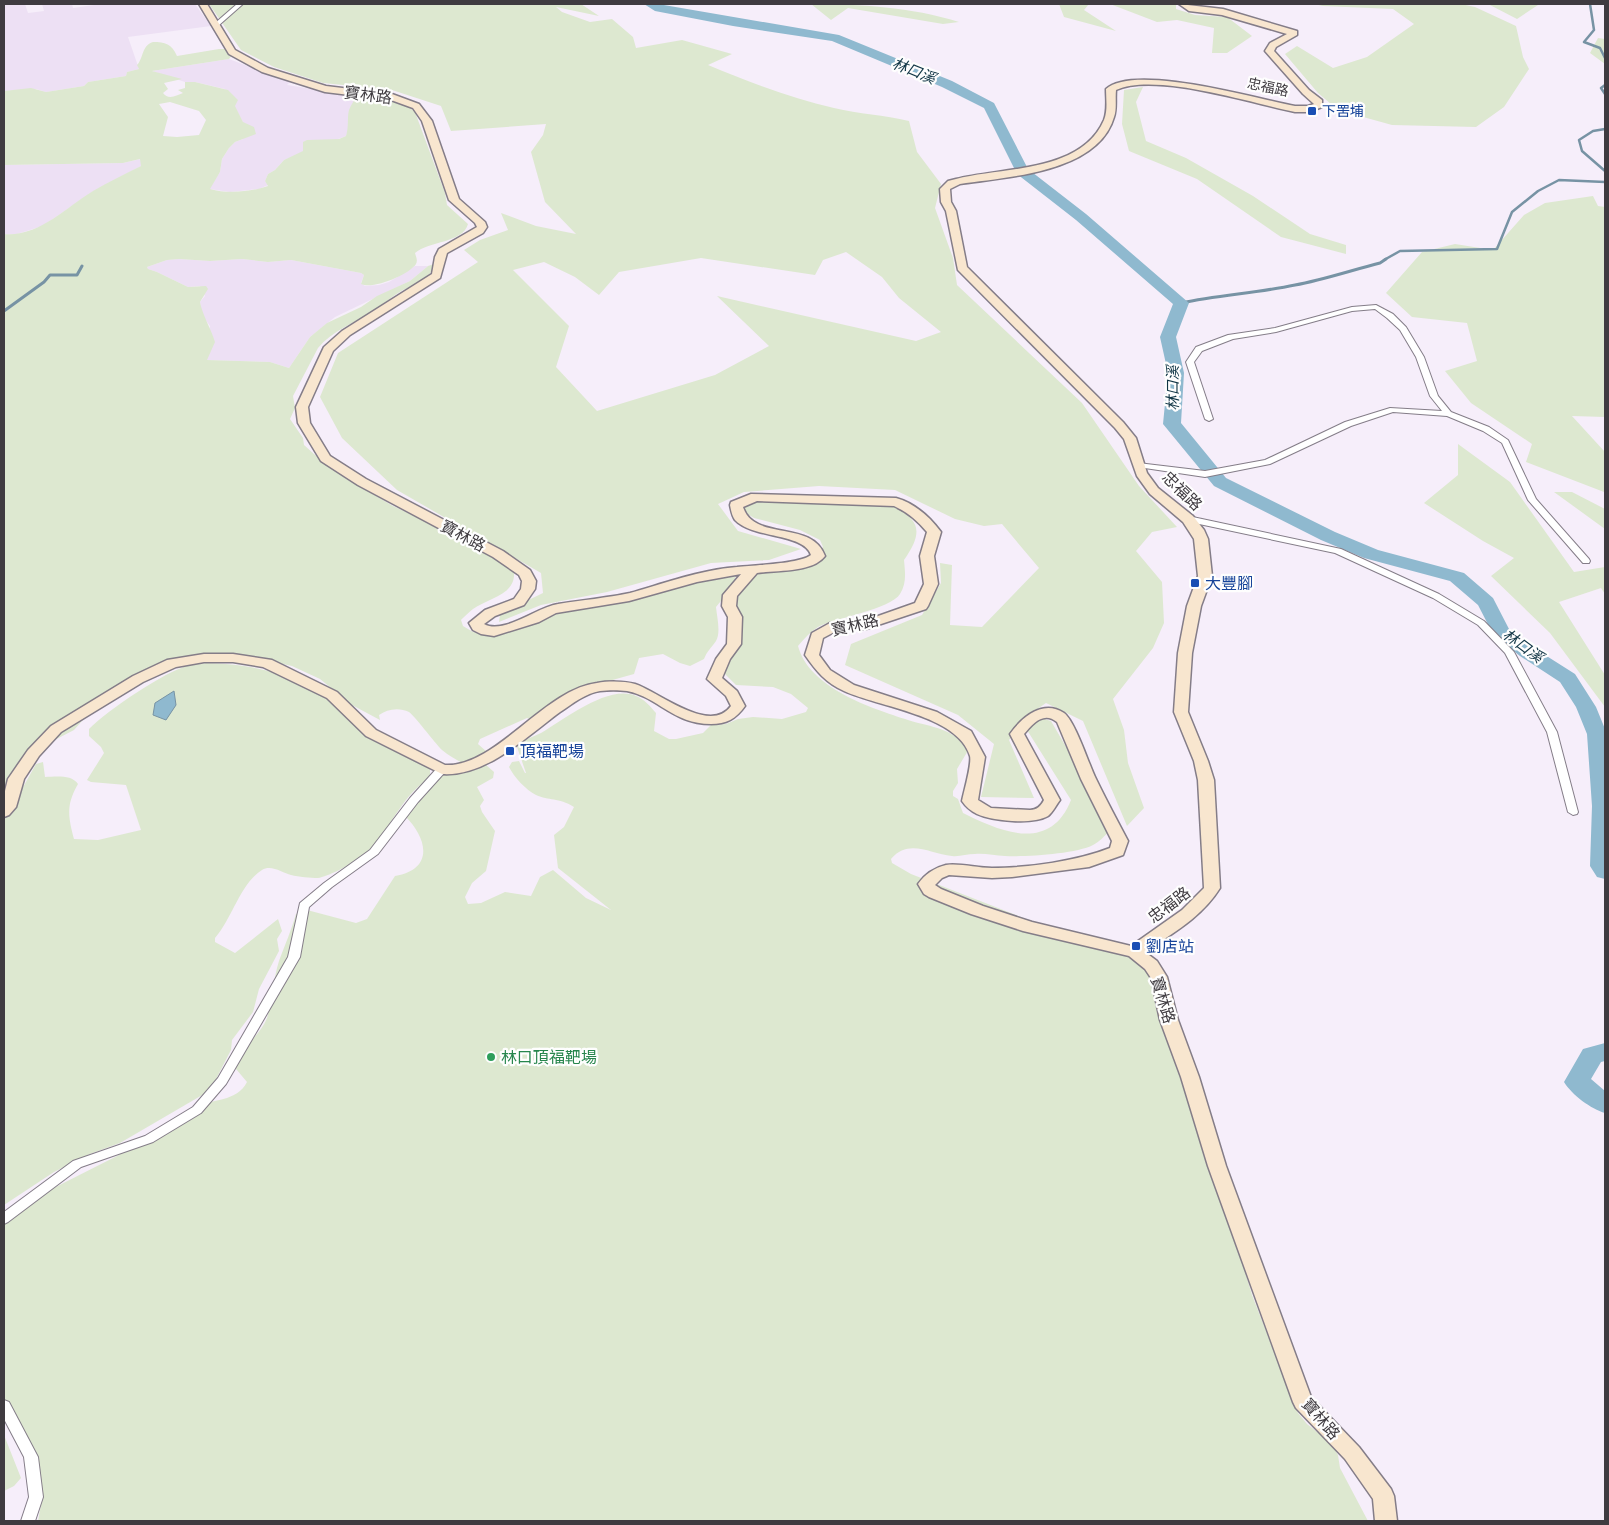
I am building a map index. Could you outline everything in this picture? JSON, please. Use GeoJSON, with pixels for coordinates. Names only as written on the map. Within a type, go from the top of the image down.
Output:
{"type":"FeatureCollection","features":[{"type":"Feature","properties":{"kind":"main road","name":"寶林路"},"geometry":{"type":"LineString","coordinates":[[204,4],[232,52],[265,70],[325,89],[392,97],[416,106],[428,121],[454,200],[480,222],[482,226],[479,231],[443,251],[440,255],[439,271],[436,276],[346,333],[328,349],[302,407],[304,423],[325,458],[362,482],[498,554],[525,573],[529,581],[525,596],[509,607],[490,613],[479,620],[476,623],[478,627],[494,632],[534,619],[552,609],[629,597],[695,578],[801,564],[812,561],[818,556],[815,545],[760,529],[746,522],[736,510],[736,505],[746,499],[755,497],[896,502],[910,507],[934,532],[927,556],[931,584],[921,606],[866,625],[835,626],[817,636],[812,655],[825,672],[849,688],[932,715],[966,734],[978,758],[970,801],[976,808],[987,813],[1031,816],[1047,808],[1052,800],[1017,734],[1030,718],[1039,714],[1051,713],[1061,717],[1080,763],[1120,841],[1117,851],[1089,862],[1012,872],[992,873],[948,870],[930,879],[926,884],[935,893],[977,910],[1029,927],[1134,952],[1151,965],[1159,977],[1169,1020],[1190,1077],[1217,1166],[1302,1402],[1352,1453],[1383,1496],[1386,1521]]}},
{"type":"Feature","properties":{"kind":"main road","name":"忠福路"},"geometry":{"type":"LineString","coordinates":[[1134,952],[1198,906],[1208,897],[1212,888],[1206,780],[1201,761],[1181,712],[1185,653],[1194,606],[1205,576],[1201,539],[1188,519],[1154,491],[1141,474],[1130,438],[1119,425],[962,268],[950,212],[946,202],[945,189],[953,182],[1038,168],[1056,163],[1092,143],[1103,132],[1110,117],[1111,88],[1120,83],[1182,85],[1296,109],[1309,109],[1318,105],[1319,102],[1306,92],[1270,52],[1273,45],[1293,35],[1294,33],[1291,30],[1223,12],[1192,9],[1183,4]]}},
{"type":"Feature","properties":{"kind":"main road"},"geometry":{"type":"LineString","coordinates":[[1221,4],[1228,4]]}},
{"type":"Feature","properties":{"kind":"main road"},"geometry":{"type":"LineString","coordinates":[[4,812],[8,807],[16,779],[33,753],[56,729],[138,679],[172,663],[204,658],[233,658],[267,663],[332,695],[371,733],[442,769],[456,770],[483,761],[570,698],[597,686],[638,690],[690,718],[720,720],[733,713],[738,706],[732,694],[714,679],[723,659],[734,644],[735,617],[729,606],[730,596],[752,570]]}},
{"type":"Feature","properties":{"kind":"street"},"geometry":{"type":"LineString","coordinates":[[216,24],[240,4]]}},
{"type":"Feature","properties":{"kind":"street"},"geometry":{"type":"LineString","coordinates":[[1209,419],[1190,362],[1199,349],[1231,337],[1276,330],[1352,309],[1376,307],[1390,316],[1403,329],[1420,356],[1434,396],[1448,414]]}},
{"type":"Feature","properties":{"kind":"street"},"geometry":{"type":"LineString","coordinates":[[1138,465],[1205,474],[1267,462],[1348,424],[1393,410],[1448,414],[1486,429],[1505,442],[1532,500],[1586,561]]}},
{"type":"Feature","properties":{"kind":"street"},"geometry":{"type":"LineString","coordinates":[[1188,519],[1338,551],[1436,596],[1481,623],[1509,652],[1552,732],[1573,812]]}},
{"type":"Feature","properties":{"kind":"street"},"geometry":{"type":"LineString","coordinates":[[4,1219],[77,1164],[149,1139],[197,1110],[222,1081],[294,957],[304,906],[328,885],[374,852],[414,800],[442,769]]}},
{"type":"Feature","properties":{"kind":"street"},"geometry":{"type":"LineString","coordinates":[[4,1406],[31,1457],[36,1497],[28,1521]]}},
{"type":"Feature","properties":{"kind":"shaded area"},"geometry":{"type":"Polygon","coordinates":[[[4,4],[25,4],[28,13],[44,11],[42,4],[72,4],[73,8],[101,4],[195,4],[211,26],[128,37],[139,69],[127,72],[126,76],[88,82],[84,86],[46,92],[36,89],[4,91],[4,4]]]}},
{"type":"Feature","properties":{"kind":"shaded area"},"geometry":{"type":"Polygon","coordinates":[[[229,59],[290,82],[287,85],[356,96],[349,111],[349,127],[346,136],[284,160],[275,170],[268,174],[265,181],[268,185],[259,189],[230,192],[209,189],[220,172],[222,159],[229,148],[235,142],[243,139],[243,122],[225,89],[195,82],[185,82],[152,71],[229,59]]]}},
{"type":"Feature","properties":{"kind":"shaded area"},"geometry":{"type":"Polygon","coordinates":[[[141,159],[141,166],[92,192],[43,226],[17,234],[4,234],[4,165],[123,163],[141,159]]]}},
{"type":"Feature","properties":{"kind":"shaded area"},"geometry":{"type":"Polygon","coordinates":[[[242,259],[268,262],[291,260],[361,273],[364,275],[361,283],[365,286],[389,282],[415,266],[428,266],[410,281],[335,317],[310,337],[289,368],[270,362],[207,360],[210,326],[202,315],[200,302],[205,296],[200,286],[188,287],[147,267],[167,260],[210,261],[242,259]]]}},
{"type":"Feature","properties":{"kind":"green space"},"geometry":{"type":"Polygon","coordinates":[[[209,4],[581,4],[599,16],[556,7],[562,12],[590,22],[612,19],[633,37],[636,48],[682,40],[732,54],[708,65],[770,89],[834,108],[909,121],[917,152],[941,184],[935,208],[953,258],[957,285],[1082,403],[1139,486],[1177,527],[1152,532],[1136,551],[1162,582],[1164,623],[1153,648],[1113,699],[1124,730],[1128,763],[1144,808],[1127,826],[1083,721],[1046,703],[1030,714],[1009,740],[1034,798],[981,797],[994,744],[958,715],[845,665],[851,644],[922,615],[941,583],[940,563],[952,565],[950,625],[982,627],[1039,568],[1002,524],[984,526],[955,519],[895,490],[819,486],[744,492],[718,504],[738,531],[801,549],[769,560],[711,563],[607,592],[541,605],[499,622],[500,614],[543,593],[541,573],[397,490],[342,438],[320,397],[338,353],[478,262],[464,250],[480,240],[508,230],[501,213],[536,226],[576,234],[545,202],[531,152],[543,135],[546,124],[451,131],[441,106],[392,90],[323,83],[274,67],[241,50],[209,4]],[[846,252],[823,260],[815,275],[701,258],[619,272],[599,295],[575,277],[544,262],[513,270],[569,326],[556,367],[597,411],[715,375],[769,346],[717,296],[916,341],[941,332],[899,298],[882,277],[846,252]]]}},
{"type":"Feature","properties":{"kind":"green space"},"geometry":{"type":"Polygon","coordinates":[[[811,4],[885,7],[923,13],[959,22],[943,24],[848,8],[831,20],[811,4]]]}},
{"type":"Feature","properties":{"kind":"green space"},"geometry":{"type":"Polygon","coordinates":[[[1059,4],[1089,4],[1084,10],[1116,31],[1064,17],[1059,4]]]}},
{"type":"Feature","properties":{"kind":"green space"},"geometry":{"type":"Polygon","coordinates":[[[1110,4],[1176,4],[1176,9],[1195,15],[1227,17],[1252,36],[1227,53],[1212,53],[1214,28],[1177,20],[1157,22],[1110,4]]]}},
{"type":"Feature","properties":{"kind":"green space"},"geometry":{"type":"Polygon","coordinates":[[[1314,4],[1461,4],[1475,7],[1516,26],[1523,57],[1529,69],[1504,107],[1476,127],[1392,125],[1338,110],[1318,93],[1285,54],[1297,46],[1333,68],[1367,57],[1414,24],[1393,9],[1314,4]]]}},
{"type":"Feature","properties":{"kind":"green space"},"geometry":{"type":"Polygon","coordinates":[[[1488,4],[1534,4],[1538,5],[1517,19],[1488,4]]]}},
{"type":"Feature","properties":{"kind":"green space"},"geometry":{"type":"Polygon","coordinates":[[[1598,38],[1605,39],[1605,64],[1590,53],[1598,38]]]}},
{"type":"Feature","properties":{"kind":"green space"},"geometry":{"type":"Polygon","coordinates":[[[157,42],[168,44],[177,56],[219,49],[225,49],[232,55],[229,59],[152,71],[182,79],[164,83],[168,89],[163,93],[167,96],[172,97],[183,93],[178,90],[185,88],[185,82],[195,82],[228,90],[238,100],[235,106],[243,122],[254,127],[256,134],[235,142],[229,148],[222,159],[220,172],[210,189],[239,192],[268,186],[265,181],[268,174],[275,170],[284,160],[303,151],[303,142],[307,140],[339,139],[346,136],[349,110],[358,94],[404,103],[415,112],[445,193],[447,205],[468,224],[460,235],[428,246],[415,253],[416,264],[407,272],[391,280],[374,285],[361,284],[364,275],[361,273],[291,260],[268,262],[242,259],[210,261],[179,259],[167,260],[147,267],[188,287],[206,286],[208,289],[200,302],[215,342],[207,360],[270,362],[289,368],[310,337],[327,323],[361,307],[377,296],[410,281],[428,266],[434,264],[429,274],[421,282],[399,292],[372,312],[336,332],[318,348],[293,396],[295,408],[290,419],[303,438],[304,445],[342,476],[393,506],[458,536],[503,562],[514,572],[511,586],[506,591],[479,605],[461,620],[463,626],[473,632],[484,633],[564,610],[609,601],[638,590],[674,581],[736,575],[733,586],[716,607],[718,634],[716,641],[704,659],[690,666],[663,654],[639,658],[634,674],[598,684],[532,720],[527,718],[480,739],[478,744],[487,752],[465,765],[442,750],[409,712],[397,709],[389,710],[379,715],[380,720],[352,705],[320,679],[292,666],[224,653],[198,656],[134,683],[90,712],[74,730],[45,745],[35,761],[4,798],[4,234],[17,234],[40,226],[93,191],[141,166],[140,159],[123,163],[4,165],[4,91],[31,88],[46,92],[84,86],[88,82],[126,76],[127,72],[139,69],[137,65],[146,46],[157,42]],[[170,102],[159,104],[168,117],[163,136],[199,135],[206,120],[199,111],[170,102]]]}},
{"type":"Feature","properties":{"kind":"green space"},"geometry":{"type":"Polygon","coordinates":[[[1143,87],[1136,102],[1146,141],[1186,158],[1253,196],[1310,234],[1346,245],[1346,254],[1281,237],[1197,179],[1129,151],[1122,124],[1124,90],[1143,87]]]}},
{"type":"Feature","properties":{"kind":"green space"},"geometry":{"type":"Polygon","coordinates":[[[1593,196],[1598,206],[1605,207],[1605,417],[1572,416],[1605,452],[1604,492],[1526,462],[1532,444],[1471,403],[1445,371],[1477,361],[1467,323],[1412,317],[1386,293],[1422,252],[1455,244],[1493,250],[1524,215],[1545,203],[1593,196]]]}},
{"type":"Feature","properties":{"kind":"green space"},"geometry":{"type":"Polygon","coordinates":[[[1458,444],[1510,482],[1574,572],[1605,567],[1605,594],[1601,588],[1559,602],[1605,675],[1605,707],[1550,633],[1491,576],[1514,558],[1483,541],[1424,503],[1458,475],[1458,444]]]}},
{"type":"Feature","properties":{"kind":"green space"},"geometry":{"type":"Polygon","coordinates":[[[1554,492],[1572,492],[1605,509],[1605,529],[1554,492]]]}},
{"type":"Feature","properties":{"kind":"green space"},"geometry":{"type":"Polygon","coordinates":[[[755,499],[887,503],[898,508],[912,519],[916,532],[915,540],[904,560],[905,582],[900,594],[895,599],[875,609],[818,627],[798,646],[804,661],[828,685],[877,709],[948,732],[969,749],[957,769],[958,783],[953,791],[953,796],[958,799],[963,813],[993,826],[1023,834],[1038,832],[1051,827],[1062,817],[1071,800],[1027,730],[1038,717],[1051,721],[1109,821],[1110,830],[1102,839],[1093,845],[1075,851],[1025,856],[979,854],[955,856],[912,848],[898,853],[891,859],[892,863],[911,874],[1026,919],[1109,940],[1129,950],[1146,963],[1167,1007],[1252,1295],[1298,1413],[1307,1424],[1331,1443],[1338,1455],[1340,1468],[1368,1521],[38,1521],[42,1499],[4,1399],[4,1219],[22,1204],[117,1156],[193,1107],[231,1097],[243,1088],[247,1082],[236,1069],[237,1062],[244,1049],[264,1025],[267,1018],[277,968],[296,914],[307,910],[356,923],[367,919],[395,876],[408,872],[416,867],[421,860],[423,852],[422,843],[419,834],[405,816],[406,809],[421,799],[428,786],[440,774],[485,764],[494,772],[493,778],[477,787],[484,800],[480,806],[482,812],[495,831],[486,871],[472,883],[465,897],[468,904],[481,903],[505,892],[531,896],[540,877],[553,870],[586,898],[611,910],[558,868],[554,835],[564,827],[574,807],[536,795],[521,783],[509,767],[512,762],[519,761],[526,773],[516,744],[541,733],[587,705],[613,695],[625,694],[636,696],[644,701],[656,713],[654,731],[669,739],[703,733],[711,725],[726,724],[738,719],[753,717],[782,719],[806,712],[808,708],[791,694],[773,687],[736,685],[721,670],[738,618],[734,603],[748,579],[759,571],[768,568],[808,559],[823,547],[820,540],[800,530],[754,518],[746,513],[744,506],[755,499]]]}},
{"type":"Feature","properties":{"kind":"green space"},"geometry":{"type":"Polygon","coordinates":[[[206,663],[259,669],[276,673],[308,686],[339,705],[373,735],[430,768],[430,778],[419,786],[401,806],[370,849],[351,864],[318,878],[294,876],[273,868],[266,868],[254,876],[248,884],[215,938],[215,942],[235,953],[278,919],[282,931],[277,939],[279,951],[259,989],[253,1012],[232,1040],[231,1050],[213,1085],[204,1094],[120,1143],[90,1154],[54,1172],[4,1205],[4,821],[36,764],[43,762],[45,777],[67,777],[78,784],[71,798],[69,811],[74,839],[98,840],[141,830],[126,785],[87,780],[104,753],[101,747],[89,736],[89,729],[123,702],[166,675],[190,665],[206,663]]]}},
{"type":"Feature","properties":{"kind":"green space"},"geometry":{"type":"Polygon","coordinates":[[[4,1435],[21,1478],[14,1486],[4,1491],[4,1435]]]}},
{"type":"Feature","properties":{"kind":"water"},"geometry":{"type":"Polygon","coordinates":[[[174,691],[176,705],[166,720],[153,715],[155,703],[174,691]]]}},
{"type":"Feature","properties":{"kind":"waterway","name":"林口溪"},"geometry":{"type":"LineString","coordinates":[[650,4],[655,7],[733,22],[835,38],[947,84],[989,106],[1022,171],[1081,217],[1181,303],[1168,337],[1176,373],[1172,424],[1220,482],[1328,536],[1371,554],[1457,577],[1486,602],[1501,632],[1527,652],[1568,678],[1586,707],[1597,734],[1603,806],[1601,866],[1605,872]]}},
{"type":"Feature","properties":{"kind":"waterway"},"geometry":{"type":"LineString","coordinates":[[1590,4],[1594,30],[1584,42],[1600,48],[1605,58]]}},
{"type":"Feature","properties":{"kind":"waterway"},"geometry":{"type":"LineString","coordinates":[[1605,85],[1601,88],[1605,94]]}},
{"type":"Feature","properties":{"kind":"waterway"},"geometry":{"type":"LineString","coordinates":[[1605,129],[1593,131],[1579,140],[1582,151],[1605,171]]}},
{"type":"Feature","properties":{"kind":"waterway"},"geometry":{"type":"LineString","coordinates":[[1384,260],[1400,251],[1497,249],[1512,212],[1538,191],[1559,180],[1605,182]]}},
{"type":"Feature","properties":{"kind":"waterway"},"geometry":{"type":"LineString","coordinates":[[1181,303],[1306,283],[1380,263],[1386,259]]}},
{"type":"Feature","properties":{"kind":"waterway"},"geometry":{"type":"LineString","coordinates":[[4,311],[44,282],[50,275],[77,275],[82,266]]}},
{"type":"Feature","properties":{"kind":"waterway","name":"林口溪"},"geometry":{"type":"LineString","coordinates":[[1605,1052],[1592,1055],[1577,1082],[1605,1104]]}},
{"type":"Feature","properties":{"kind":"place","name":"下罟埔"},"geometry":{"type":"Point","coordinates":[1312,111]}},
{"type":"Feature","properties":{"kind":"place","name":"大豐腳"},"geometry":{"type":"Point","coordinates":[1195,583]}},
{"type":"Feature","properties":{"kind":"place","name":"頂福靶場"},"geometry":{"type":"Point","coordinates":[510,751]}},
{"type":"Feature","properties":{"kind":"place","name":"劉店站"},"geometry":{"type":"Point","coordinates":[1136,946]}},
{"type":"Feature","properties":{"kind":"place","name":"林口頂福靶場"},"geometry":{"type":"Point","coordinates":[491,1057]}}]}
